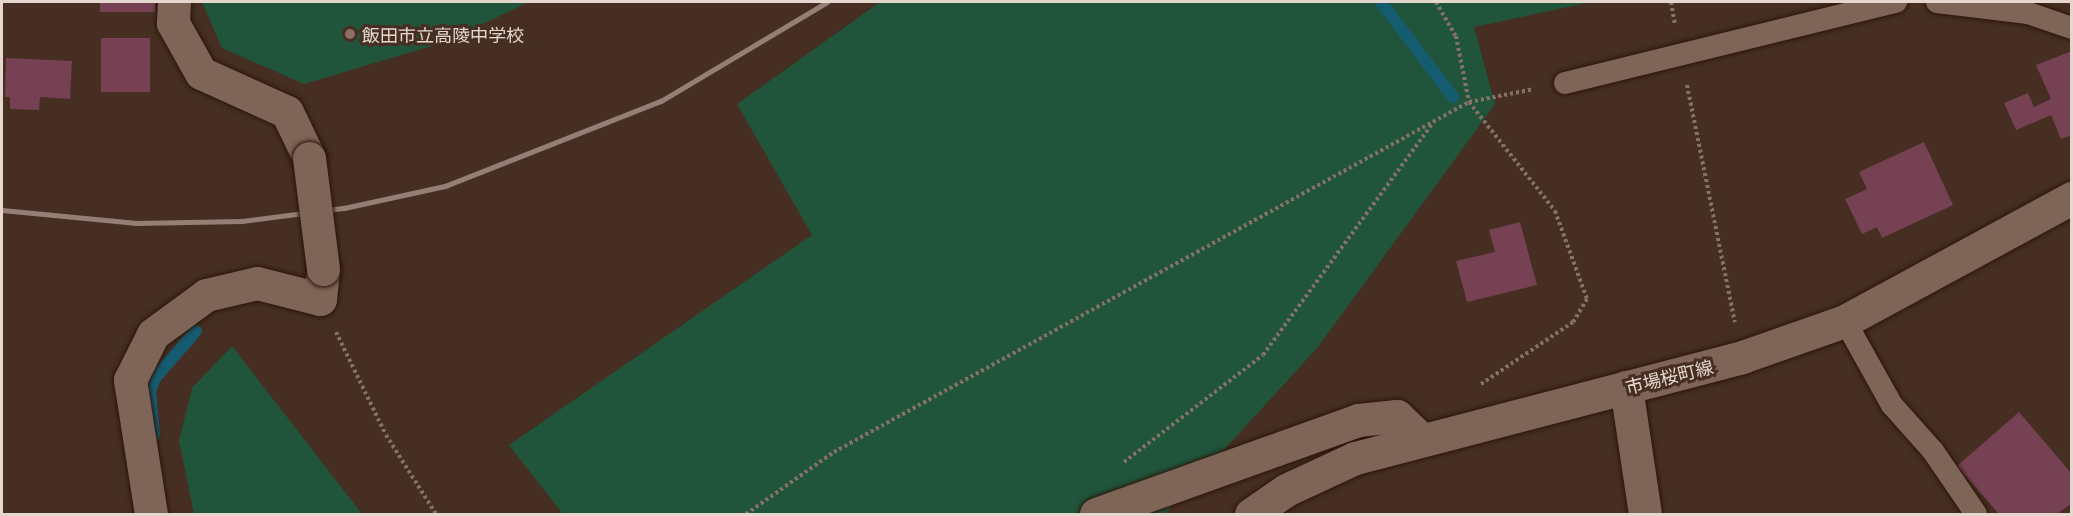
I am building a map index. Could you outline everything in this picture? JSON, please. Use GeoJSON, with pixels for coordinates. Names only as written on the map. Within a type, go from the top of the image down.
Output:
{"type":"FeatureCollection","features":[{"type":"Feature","properties":{"kind":"street"},"geometry":{"type":"LineString","coordinates":[[151,514],[130,380],[153,334],[206,295],[257,283],[322,284],[309,158],[286,112],[201,73],[173,23],[174,2]]}},
{"type":"Feature","properties":{"kind":"street","name":"市場桜町線"},"geometry":{"type":"LineString","coordinates":[[1251,514],[1286,490],[1355,458],[1420,438],[1742,357],[1845,321],[2072,198]]}},
{"type":"Feature","properties":{"kind":"street"},"geometry":{"type":"LineString","coordinates":[[1626,387],[1645,514]]}},
{"type":"Feature","properties":{"kind":"street"},"geometry":{"type":"LineString","coordinates":[[1096,514],[1358,420],[1397,416],[1420,438]]}},
{"type":"Feature","properties":{"kind":"lane"},"geometry":{"type":"LineString","coordinates":[[1565,83],[1896,2]]}},
{"type":"Feature","properties":{"kind":"lane"},"geometry":{"type":"LineString","coordinates":[[1937,2],[2028,13],[2072,28]]}},
{"type":"Feature","properties":{"kind":"lane"},"geometry":{"type":"LineString","coordinates":[[1845,321],[1892,405],[1933,451],[1976,514]]}},
{"type":"Feature","properties":{"kind":"path"},"geometry":{"type":"LineString","coordinates":[[1436,2],[1456,36],[1469,102],[1556,211],[1587,299],[1573,322],[1472,389]]}},
{"type":"Feature","properties":{"kind":"path"},"geometry":{"type":"LineString","coordinates":[[1671,2],[1729,291]]}},
{"type":"Feature","properties":{"kind":"path"},"geometry":{"type":"LineString","coordinates":[[746,514],[834,452],[1469,102],[1565,83]]}},
{"type":"Feature","properties":{"kind":"path"},"geometry":{"type":"LineString","coordinates":[[1120,466],[1263,355],[1435,120]]}},
{"type":"Feature","properties":{"kind":"path"},"geometry":{"type":"LineString","coordinates":[[322,284],[386,435],[436,514]]}},
{"type":"Feature","properties":{"kind":"green space","name":"飯田市立高陵中学校"},"geometry":{"type":"Polygon","coordinates":[[[202,2],[529,2],[445,42],[304,84],[222,48],[202,2]]]}},
{"type":"Feature","properties":{"kind":"green space"},"geometry":{"type":"Polygon","coordinates":[[[880,2],[1591,2],[1474,27],[1495,104],[1318,347],[1165,514],[563,514],[509,445],[812,235],[737,104],[880,2]]]}},
{"type":"Feature","properties":{"kind":"green space"},"geometry":{"type":"Polygon","coordinates":[[[232,346],[362,514],[194,514],[179,441],[192,388],[232,346]]]}},
{"type":"Feature","properties":{"kind":"building"},"geometry":{"type":"Polygon","coordinates":[[[100,2],[155,2],[155,12],[100,12],[100,2]]]}},
{"type":"Feature","properties":{"kind":"building"},"geometry":{"type":"Polygon","coordinates":[[[101,38],[150,38],[150,92],[101,92],[101,38]]]}},
{"type":"Feature","properties":{"kind":"building"},"geometry":{"type":"Polygon","coordinates":[[[2072,51],[2072,135],[2061,139],[2051,115],[2016,130],[2004,103],[2028,93],[2034,107],[2051,99],[2036,65],[2072,51]]]}},
{"type":"Feature","properties":{"kind":"building"},"geometry":{"type":"Polygon","coordinates":[[[6,58],[72,61],[70,99],[40,97],[39,110],[10,109],[10,97],[5,97],[6,58]]]}},
{"type":"Feature","properties":{"kind":"building"},"geometry":{"type":"Polygon","coordinates":[[[1924,142],[1953,205],[1882,238],[1877,227],[1862,234],[1845,199],[1867,189],[1859,172],[1924,142]]]}},
{"type":"Feature","properties":{"kind":"building"},"geometry":{"type":"Polygon","coordinates":[[[1520,222],[1537,285],[1467,302],[1456,261],[1495,252],[1489,230],[1520,222]]]}},
{"type":"Feature","properties":{"kind":"building"},"geometry":{"type":"Polygon","coordinates":[[[2019,412],[2072,474],[2072,503],[2057,514],[1999,514],[1957,466],[2019,412]]]}},
{"type":"Feature","properties":{"kind":"waterway"},"geometry":{"type":"LineString","coordinates":[[1381,2],[1453,97]]}},
{"type":"Feature","properties":{"kind":"waterway"},"geometry":{"type":"LineString","coordinates":[[154,435],[150,391],[155,378],[196,331]]}},
{"type":"Feature","properties":{"kind":"railway"},"geometry":{"type":"LineString","coordinates":[[2,210],[136,223],[242,221],[344,208],[445,186],[661,101],[827,2]]}},
{"type":"Feature","properties":{"kind":"place","name":"飯田市立高陵中学校"},"geometry":{"type":"Point","coordinates":[350,34]}}]}
